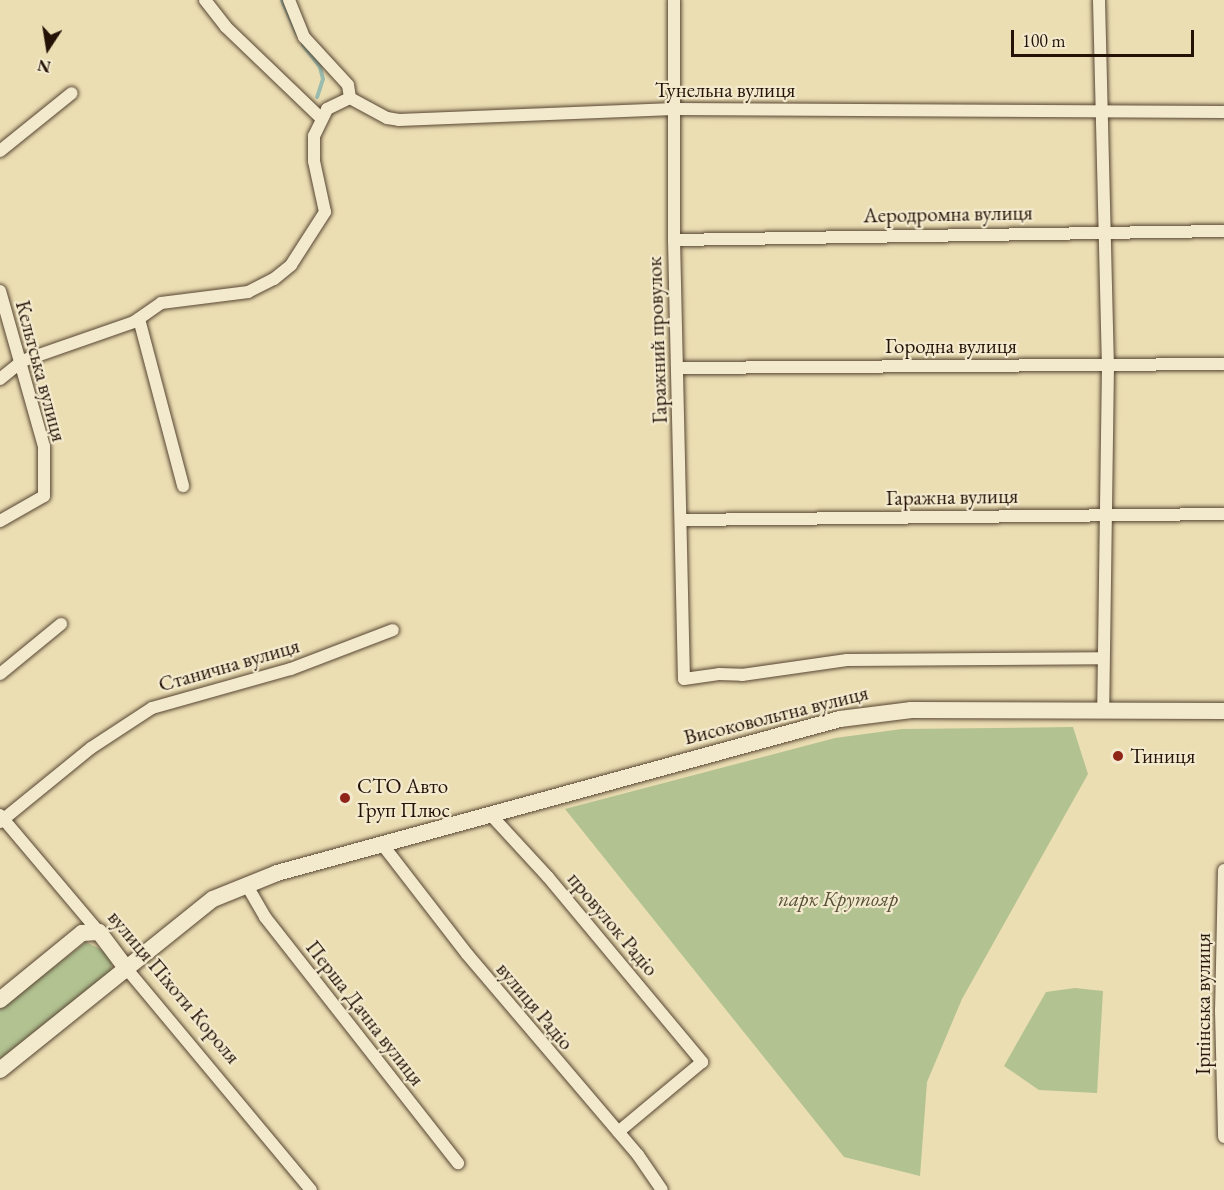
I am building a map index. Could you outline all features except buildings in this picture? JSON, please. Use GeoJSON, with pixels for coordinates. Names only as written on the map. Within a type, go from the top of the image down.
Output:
{"type":"FeatureCollection","features":[{"type":"Feature","properties":{"kind":"main road","name":"Високовольтна вулиця"},"geometry":{"type":"LineString","coordinates":[[0,1070],[213,899],[246,884],[381,844],[840,719],[911,710],[1224,711]]}},
{"type":"Feature","properties":{"kind":"main road","name":"вулиця Піхоти Короля"},"geometry":{"type":"LineString","coordinates":[[99,932],[126,968]]}},
{"type":"Feature","properties":{"kind":"main road"},"geometry":{"type":"LineString","coordinates":[[0,1000],[82,933],[99,932]]}},
{"type":"Feature","properties":{"kind":"street"},"geometry":{"type":"LineString","coordinates":[[205,0],[226,27],[320,117]]}},
{"type":"Feature","properties":{"kind":"street"},"geometry":{"type":"LineString","coordinates":[[0,379],[22,361],[139,319],[161,303],[248,292],[274,279],[291,265],[325,213],[314,160],[314,135],[320,117],[350,98],[348,86],[304,37],[289,0]]}},
{"type":"Feature","properties":{"kind":"street","name":"Гаражний провулок"},"geometry":{"type":"LineString","coordinates":[[674,0],[674,240],[679,368],[684,679]]}},
{"type":"Feature","properties":{"kind":"street"},"geometry":{"type":"LineString","coordinates":[[1099,0],[1108,365],[1102,710]]}},
{"type":"Feature","properties":{"kind":"street"},"geometry":{"type":"LineString","coordinates":[[0,151],[72,93]]}},
{"type":"Feature","properties":{"kind":"street","name":"Тунельна вулиця"},"geometry":{"type":"LineString","coordinates":[[350,98],[387,118],[399,120],[674,109],[1224,112]]}},
{"type":"Feature","properties":{"kind":"street","name":"Аеродромна вулиця"},"geometry":{"type":"LineString","coordinates":[[674,240],[1105,230],[1224,231]]}},
{"type":"Feature","properties":{"kind":"street","name":"Кельтська вулиця"},"geometry":{"type":"LineString","coordinates":[[0,291],[22,361],[44,446],[44,496],[0,521]]}},
{"type":"Feature","properties":{"kind":"street"},"geometry":{"type":"LineString","coordinates":[[139,319],[183,486]]}},
{"type":"Feature","properties":{"kind":"street","name":"Городна вулиця"},"geometry":{"type":"LineString","coordinates":[[679,368],[1224,364]]}},
{"type":"Feature","properties":{"kind":"street","name":"Гаражна вулиця"},"geometry":{"type":"LineString","coordinates":[[681,520],[1224,514]]}},
{"type":"Feature","properties":{"kind":"street"},"geometry":{"type":"LineString","coordinates":[[0,674],[61,624]]}},
{"type":"Feature","properties":{"kind":"street","name":"Станична вулиця"},"geometry":{"type":"LineString","coordinates":[[1,818],[92,748],[152,708],[291,669],[393,630]]}},
{"type":"Feature","properties":{"kind":"street","name":"Високовольтна вулиця"},"geometry":{"type":"LineString","coordinates":[[684,679],[719,674],[742,675],[847,660],[1103,658]]}},
{"type":"Feature","properties":{"kind":"street","name":"провулок Радіо"},"geometry":{"type":"LineString","coordinates":[[490,814],[548,877],[702,1062],[618,1132]]}},
{"type":"Feature","properties":{"kind":"street","name":"вулиця Піхоти Короля"},"geometry":{"type":"LineString","coordinates":[[1,818],[99,932]]}},
{"type":"Feature","properties":{"kind":"street","name":"вулиця Радіо"},"geometry":{"type":"LineString","coordinates":[[381,844],[474,964],[618,1132],[662,1190]]}},
{"type":"Feature","properties":{"kind":"street","name":"Ірпінська вулиця"},"geometry":{"type":"LineString","coordinates":[[1224,870],[1224,1137]]}},
{"type":"Feature","properties":{"kind":"street","name":"Перша Дачна вулиця"},"geometry":{"type":"LineString","coordinates":[[246,884],[265,917],[458,1163]]}},
{"type":"Feature","properties":{"kind":"street","name":"вулиця Піхоти Короля"},"geometry":{"type":"LineString","coordinates":[[126,968],[310,1190]]}},
{"type":"Feature","properties":{"kind":"green space","name":"парк Крутояр"},"geometry":{"type":"Polygon","coordinates":[[[1073,727],[1088,774],[962,999],[927,1082],[920,1176],[844,1157],[565,809],[835,738],[902,729],[1073,727]]]}},
{"type":"Feature","properties":{"kind":"green space"},"geometry":{"type":"Polygon","coordinates":[[[86,942],[104,951],[112,962],[111,971],[0,1059],[0,1009],[86,942]]]}},
{"type":"Feature","properties":{"kind":"green space"},"geometry":{"type":"Polygon","coordinates":[[[1075,988],[1103,991],[1097,1093],[1039,1090],[1004,1066],[1046,992],[1075,988]]]}},
{"type":"Feature","properties":{"kind":"waterway"},"geometry":{"type":"LineString","coordinates":[[282,0],[297,33]]}},
{"type":"Feature","properties":{"kind":"waterway"},"geometry":{"type":"LineString","coordinates":[[303,45],[320,67],[323,79],[317,97]]}},
{"type":"Feature","properties":{"kind":"place","name":"Тиниця"},"geometry":{"type":"Point","coordinates":[1118,756]}},
{"type":"Feature","properties":{"kind":"place","name":"СТО Авто Груп Плюс"},"geometry":{"type":"Point","coordinates":[345,798]}}]}
